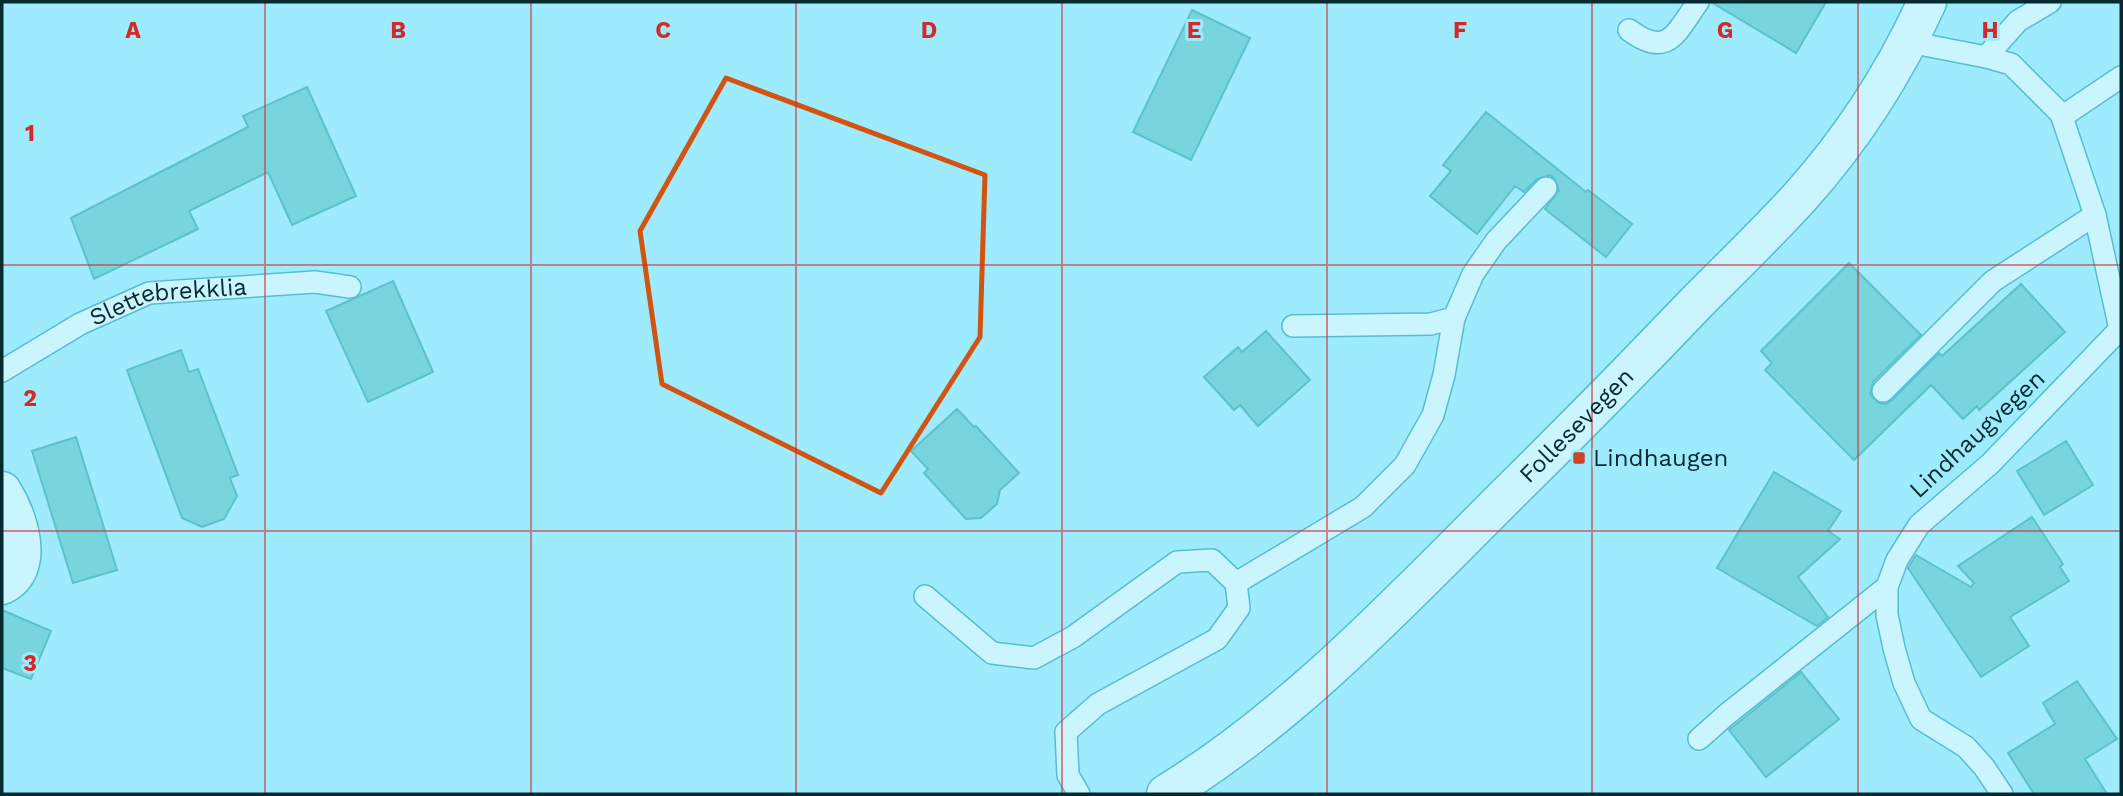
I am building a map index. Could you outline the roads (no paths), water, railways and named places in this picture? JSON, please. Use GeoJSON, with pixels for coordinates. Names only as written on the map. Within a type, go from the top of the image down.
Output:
{"type":"FeatureCollection","features":[{"type":"Feature","properties":{"kind":"main road","name":"Follesevegen"},"geometry":{"type":"LineString","coordinates":[[1166,794],[1283,708],[1324,673],[1593,410],[1801,195],[1863,117],[1909,42],[1927,2]]}},
{"type":"Feature","properties":{"kind":"main road"},"geometry":{"type":"LineString","coordinates":[[2,491],[13,509],[20,530],[21,555],[14,573],[8,582],[2,585]]}},
{"type":"Feature","properties":{"kind":"lane"},"geometry":{"type":"LineString","coordinates":[[1629,30],[1644,41],[1656,44],[1665,42],[1678,31],[1698,2]]}},
{"type":"Feature","properties":{"kind":"lane"},"geometry":{"type":"LineString","coordinates":[[1986,57],[2018,21],[2050,2]]}},
{"type":"Feature","properties":{"kind":"lane","name":"Lindhaugvegen"},"geometry":{"type":"LineString","coordinates":[[1887,587],[1897,560],[1920,525],[1990,464],[2120,332],[2095,215],[2061,114],[2011,64],[1909,42]]}},
{"type":"Feature","properties":{"kind":"lane"},"geometry":{"type":"LineString","coordinates":[[2061,114],[2066,114],[2121,77]]}},
{"type":"Feature","properties":{"kind":"lane"},"geometry":{"type":"LineString","coordinates":[[1236,583],[1363,507],[1405,465],[1433,415],[1444,375],[1454,318],[1473,274],[1496,242],[1546,188]]}},
{"type":"Feature","properties":{"kind":"lane"},"geometry":{"type":"LineString","coordinates":[[1884,391],[1993,281],[2095,215]]}},
{"type":"Feature","properties":{"kind":"lane","name":"Slettebrekklia"},"geometry":{"type":"LineString","coordinates":[[2,371],[80,324],[149,293],[315,282],[350,287]]}},
{"type":"Feature","properties":{"kind":"lane"},"geometry":{"type":"LineString","coordinates":[[1293,326],[1431,324],[1454,318]]}},
{"type":"Feature","properties":{"kind":"lane"},"geometry":{"type":"LineString","coordinates":[[925,596],[992,653],[1034,658],[1073,637],[1177,562],[1212,560],[1236,583],[1239,608],[1217,639],[1098,704],[1066,732],[1068,775],[1079,794]]}},
{"type":"Feature","properties":{"kind":"lane"},"geometry":{"type":"LineString","coordinates":[[1699,739],[1887,587]]}},
{"type":"Feature","properties":{"kind":"lane"},"geometry":{"type":"LineString","coordinates":[[1887,587],[1887,615],[1894,648],[1904,683],[1921,719],[1966,747],[1984,767],[2001,794]]}},
{"type":"Feature","properties":{"kind":"place","name":"Lindhaugen"},"geometry":{"type":"Point","coordinates":[1579,458]}}]}
